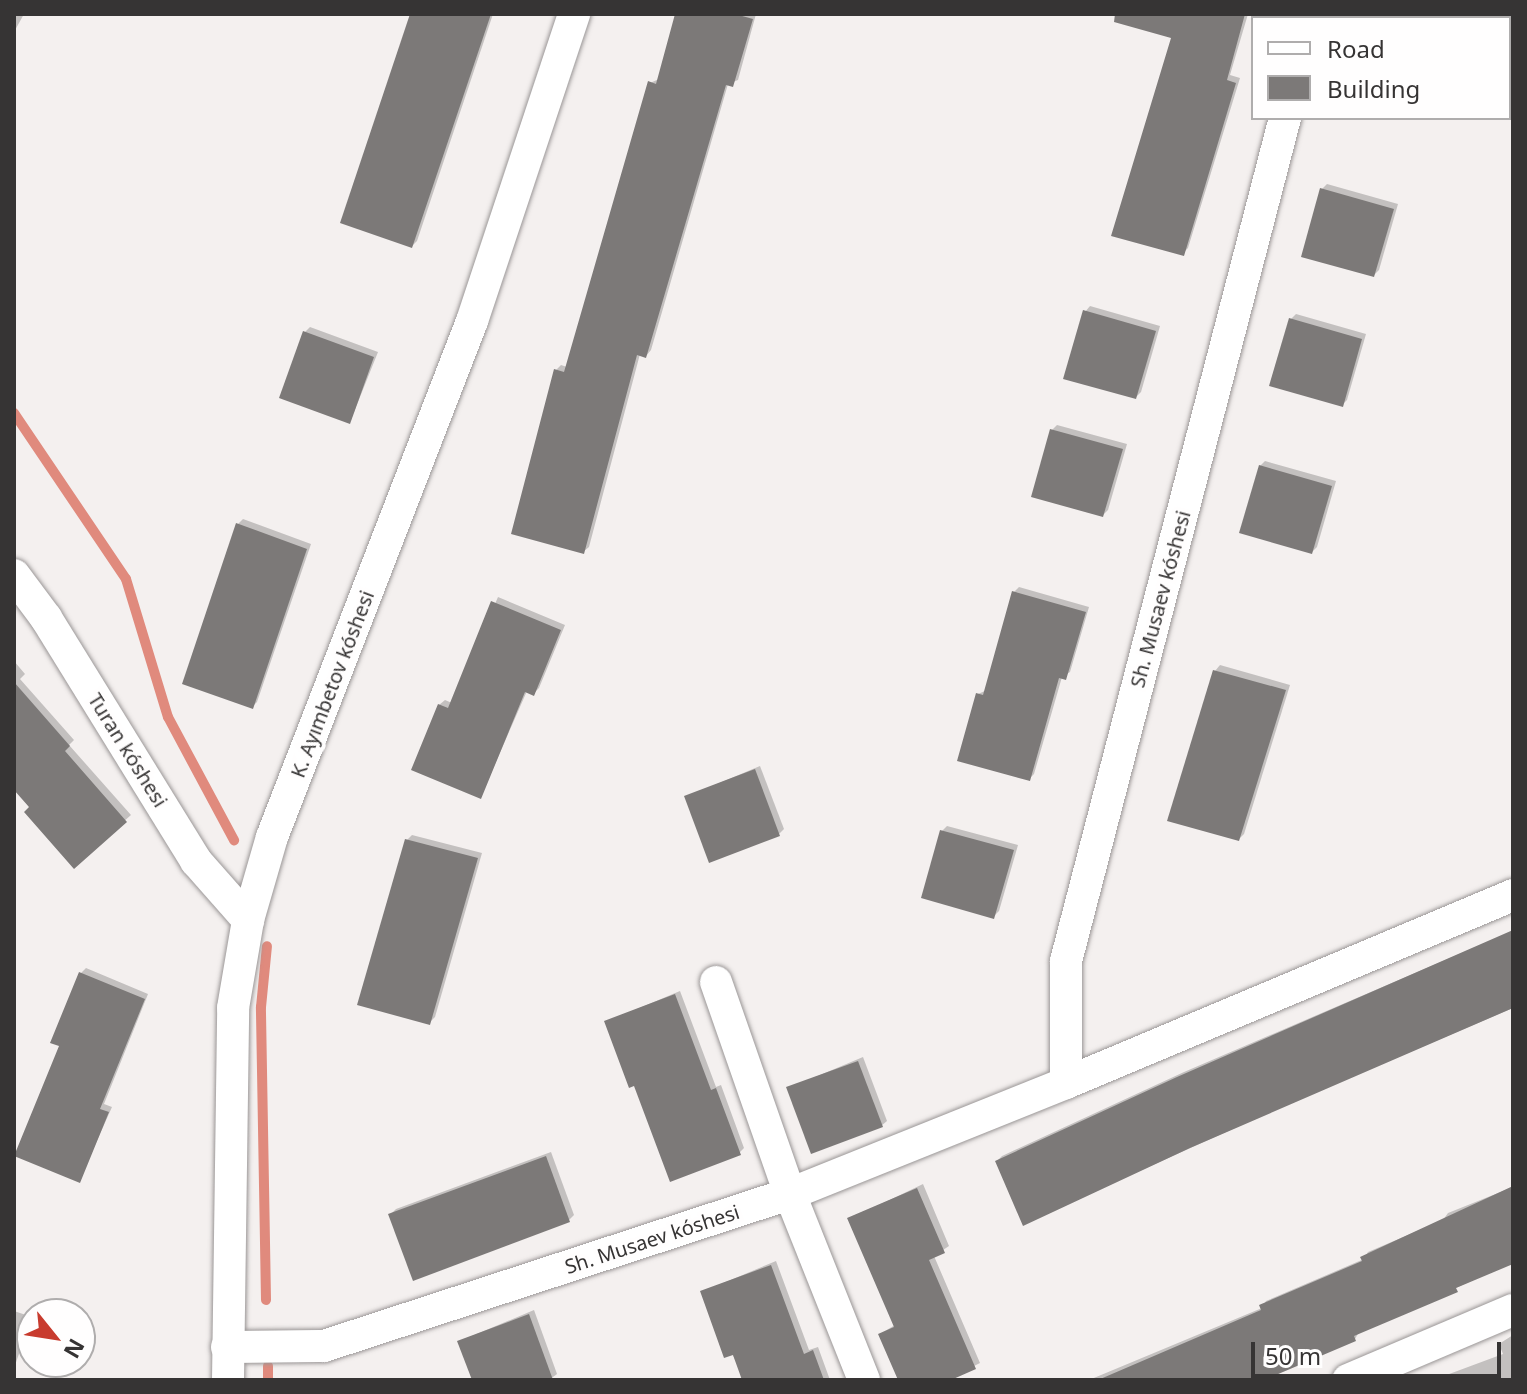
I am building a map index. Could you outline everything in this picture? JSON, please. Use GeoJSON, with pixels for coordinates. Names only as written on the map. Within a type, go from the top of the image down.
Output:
{"type":"FeatureCollection","features":[{"type":"Feature","properties":{"kind":"street","name":"K. Ayımbetov kóshesi"},"geometry":{"type":"LineString","coordinates":[[228,1380],[233,1008],[248,920],[272,837],[472,321],[574,14]]}},
{"type":"Feature","properties":{"kind":"street","name":"Sh. Musaev kóshesi"},"geometry":{"type":"LineString","coordinates":[[1066,1083],[1066,961],[1284,120]]}},
{"type":"Feature","properties":{"kind":"street","name":"Turan kóshesi"},"geometry":{"type":"LineString","coordinates":[[14,575],[46,618],[196,861],[248,920]]}},
{"type":"Feature","properties":{"kind":"street","name":"Sh. Musaev kóshesi"},"geometry":{"type":"LineString","coordinates":[[227,1347],[324,1346],[790,1194],[1066,1083],[1513,895]]}},
{"type":"Feature","properties":{"kind":"street"},"geometry":{"type":"LineString","coordinates":[[716,982],[790,1194],[864,1380]]}},
{"type":"Feature","properties":{"kind":"street"},"geometry":{"type":"LineString","coordinates":[[1348,1380],[1513,1310]]}},
{"type":"Feature","properties":{"kind":"building"},"geometry":{"type":"Polygon","coordinates":[[[410,14],[491,14],[412,248],[340,223],[410,14]]]}},
{"type":"Feature","properties":{"kind":"building"},"geometry":{"type":"Polygon","coordinates":[[[675,14],[735,14],[753,19],[733,87],[726,85],[646,358],[637,355],[584,554],[511,534],[554,369],[564,372],[648,81],[656,84],[675,14]]]}},
{"type":"Feature","properties":{"kind":"building"},"geometry":{"type":"Polygon","coordinates":[[[1115,14],[1245,14],[1227,80],[1236,83],[1184,256],[1111,236],[1171,38],[1114,22],[1115,14]]]}},
{"type":"Feature","properties":{"kind":"building"},"geometry":{"type":"Polygon","coordinates":[[[1320,188],[1394,209],[1374,277],[1301,257],[1320,188]]]}},
{"type":"Feature","properties":{"kind":"building"},"geometry":{"type":"Polygon","coordinates":[[[1083,310],[1156,331],[1136,399],[1063,379],[1083,310]]]}},
{"type":"Feature","properties":{"kind":"building"},"geometry":{"type":"Polygon","coordinates":[[[1289,318],[1362,339],[1343,407],[1269,386],[1289,318]]]}},
{"type":"Feature","properties":{"kind":"building"},"geometry":{"type":"Polygon","coordinates":[[[303,331],[374,357],[350,424],[279,398],[303,331]]]}},
{"type":"Feature","properties":{"kind":"building"},"geometry":{"type":"Polygon","coordinates":[[[1050,429],[1123,449],[1103,517],[1031,497],[1050,429]]]}},
{"type":"Feature","properties":{"kind":"building"},"geometry":{"type":"Polygon","coordinates":[[[1259,465],[1332,486],[1312,554],[1239,533],[1259,465]]]}},
{"type":"Feature","properties":{"kind":"building"},"geometry":{"type":"Polygon","coordinates":[[[236,523],[307,549],[253,709],[182,684],[236,523]]]}},
{"type":"Feature","properties":{"kind":"building"},"geometry":{"type":"Polygon","coordinates":[[[1012,591],[1086,612],[1066,680],[1059,678],[1030,781],[957,761],[976,693],[983,695],[1012,591]]]}},
{"type":"Feature","properties":{"kind":"building"},"geometry":{"type":"Polygon","coordinates":[[[491,601],[561,630],[534,696],[525,692],[481,799],[411,770],[438,704],[448,708],[491,601]]]}},
{"type":"Feature","properties":{"kind":"building"},"geometry":{"type":"Polygon","coordinates":[[[1213,670],[1286,690],[1239,841],[1167,821],[1213,670]]]}},
{"type":"Feature","properties":{"kind":"building"},"geometry":{"type":"Polygon","coordinates":[[[14,682],[70,746],[65,751],[127,822],[74,869],[24,812],[29,807],[14,790],[14,682]]]}},
{"type":"Feature","properties":{"kind":"building"},"geometry":{"type":"Polygon","coordinates":[[[755,769],[780,836],[709,863],[684,796],[755,769]]]}},
{"type":"Feature","properties":{"kind":"building"},"geometry":{"type":"Polygon","coordinates":[[[940,830],[1014,850],[994,919],[921,898],[940,830]]]}},
{"type":"Feature","properties":{"kind":"building"},"geometry":{"type":"Polygon","coordinates":[[[405,839],[478,858],[430,1025],[357,1005],[405,839]]]}},
{"type":"Feature","properties":{"kind":"building"},"geometry":{"type":"Polygon","coordinates":[[[1513,930],[1513,1008],[1190,1148],[1023,1226],[995,1161],[1177,1077],[1513,930]]]}},
{"type":"Feature","properties":{"kind":"building"},"geometry":{"type":"Polygon","coordinates":[[[79,972],[145,999],[100,1109],[109,1112],[80,1183],[14,1156],[59,1046],[50,1043],[79,972]]]}},
{"type":"Feature","properties":{"kind":"building"},"geometry":{"type":"Polygon","coordinates":[[[675,994],[711,1090],[716,1088],[741,1155],[670,1182],[634,1086],[629,1088],[604,1021],[675,994]]]}},
{"type":"Feature","properties":{"kind":"building"},"geometry":{"type":"Polygon","coordinates":[[[858,1061],[883,1127],[811,1154],[786,1087],[858,1061]]]}},
{"type":"Feature","properties":{"kind":"building"},"geometry":{"type":"Polygon","coordinates":[[[546,1156],[570,1222],[413,1281],[388,1214],[546,1156]]]}},
{"type":"Feature","properties":{"kind":"building"},"geometry":{"type":"Polygon","coordinates":[[[1513,1186],[1513,1264],[1456,1288],[1458,1292],[1354,1336],[1356,1341],[1264,1380],[1098,1380],[1261,1310],[1259,1305],[1362,1261],[1360,1257],[1513,1186]]]}},
{"type":"Feature","properties":{"kind":"building"},"geometry":{"type":"Polygon","coordinates":[[[917,1188],[945,1253],[929,1260],[976,1369],[951,1380],[898,1380],[878,1334],[894,1327],[847,1218],[917,1188]]]}},
{"type":"Feature","properties":{"kind":"building"},"geometry":{"type":"Polygon","coordinates":[[[771,1265],[804,1354],[813,1350],[824,1380],[742,1380],[733,1355],[724,1358],[700,1291],[771,1265]]]}},
{"type":"Feature","properties":{"kind":"building"},"geometry":{"type":"Polygon","coordinates":[[[529,1314],[553,1380],[472,1380],[457,1341],[529,1314]]]}},
{"type":"Feature","properties":{"kind":"waterway"},"geometry":{"type":"LineString","coordinates":[[14,413],[126,579],[168,717],[234,840]]}},
{"type":"Feature","properties":{"kind":"waterway"},"geometry":{"type":"LineString","coordinates":[[266,1300],[261,1007],[267,946]]}},
{"type":"Feature","properties":{"kind":"waterway"},"geometry":{"type":"LineString","coordinates":[[268,1366],[268,1380]]}}]}
